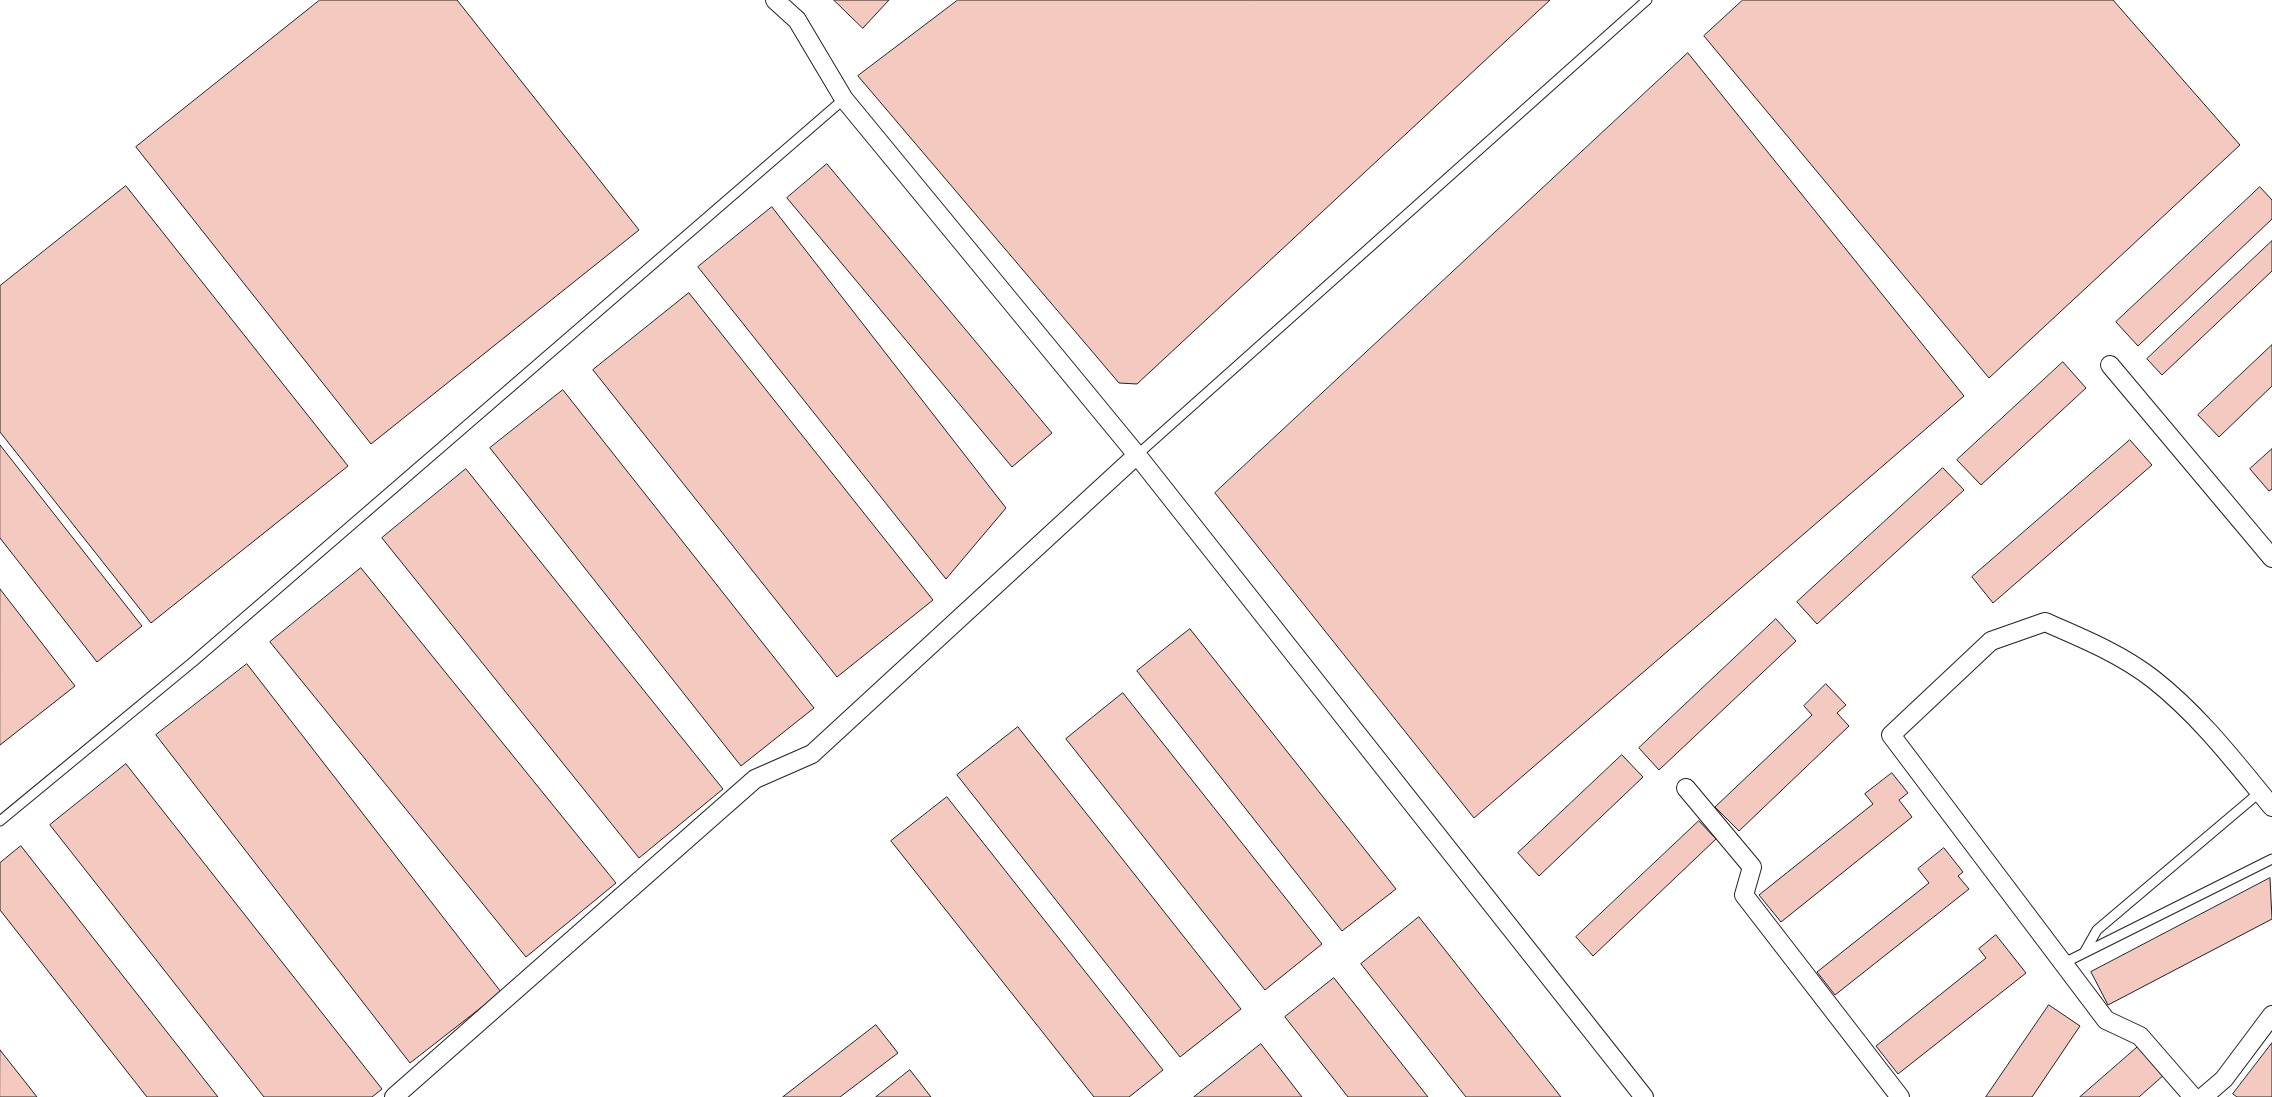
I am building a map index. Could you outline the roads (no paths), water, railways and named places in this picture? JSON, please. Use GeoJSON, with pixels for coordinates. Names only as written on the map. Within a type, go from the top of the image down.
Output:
{"type":"FeatureCollection","features":[{"type":"Feature","properties":{"kind":"street"},"geometry":{"type":"LineString","coordinates":[[775,0],[797,20],[844,99],[1137,455],[1644,1097]]}},
{"type":"Feature","properties":{"kind":"street"},"geometry":{"type":"LineString","coordinates":[[2110,365],[2272,558]]}},
{"type":"Feature","properties":{"kind":"street"},"geometry":{"type":"LineString","coordinates":[[394,1097],[755,779],[812,754],[1137,455]]}},
{"type":"Feature","properties":{"kind":"street"},"geometry":{"type":"LineString","coordinates":[[2193,1097],[2140,1036],[2106,1020],[1890,736],[1992,641],[2045,622],[2096,644],[2152,678],[2218,740],[2272,807]]}},
{"type":"Feature","properties":{"kind":"street"},"geometry":{"type":"LineString","coordinates":[[1686,788],[1752,867],[1744,895],[1900,1097]]}},
{"type":"Feature","properties":{"kind":"street"},"geometry":{"type":"LineString","coordinates":[[2203,1097],[2224,1079],[2272,1015]]}},
{"type":"Feature","properties":{"kind":"lane"},"geometry":{"type":"LineString","coordinates":[[1137,455],[1647,0]]}},
{"type":"Feature","properties":{"kind":"lane"},"geometry":{"type":"LineString","coordinates":[[0,821],[202,654],[844,99]]}},
{"type":"Feature","properties":{"kind":"lane"},"geometry":{"type":"LineString","coordinates":[[2084,953],[2097,930],[2260,792]]}},
{"type":"Feature","properties":{"kind":"lane"},"geometry":{"type":"LineString","coordinates":[[2062,964],[2272,859]]}}]}
